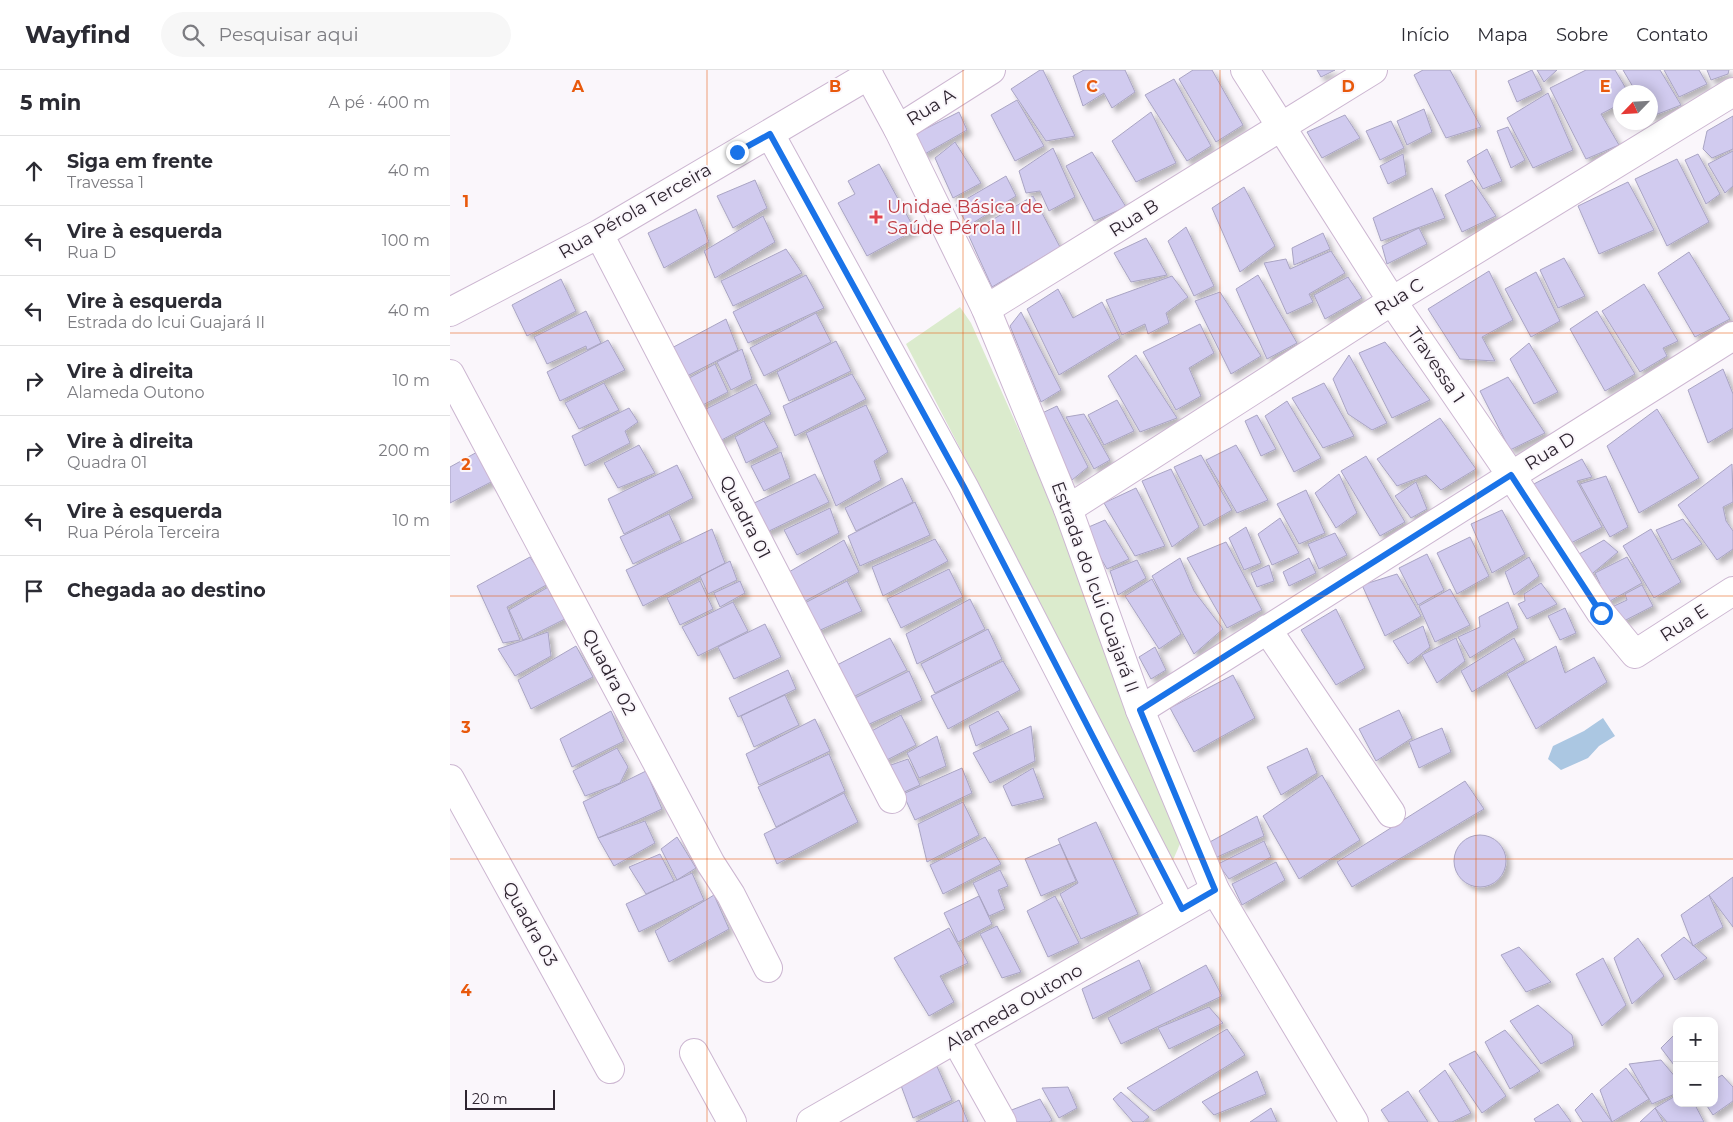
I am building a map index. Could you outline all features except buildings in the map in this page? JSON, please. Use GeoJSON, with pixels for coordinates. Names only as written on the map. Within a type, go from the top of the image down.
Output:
{"type":"FeatureCollection","features":[{"type":"Feature","properties":{"kind":"street","name":"Rua A"},"geometry":{"type":"LineString","coordinates":[[898,129],[990,70]]}},
{"type":"Feature","properties":{"kind":"street","name":"Travessa 1"},"geometry":{"type":"LineString","coordinates":[[1245,70],[1392,301],[1511,475],[1601,613],[1635,654]]}},
{"type":"Feature","properties":{"kind":"street","name":"Rua B"},"geometry":{"type":"LineString","coordinates":[[986,309],[1373,70]]}},
{"type":"Feature","properties":{"kind":"street","name":"Estrada do Icui Guajará II"},"geometry":{"type":"LineString","coordinates":[[867,73],[898,129],[986,309],[1068,509],[1140,710],[1215,890],[1354,1122]]}},
{"type":"Feature","properties":{"kind":"street","name":"Rua Pérola Terceira"},"geometry":{"type":"LineString","coordinates":[[450,312],[599,234],[770,134],[867,73]]}},
{"type":"Feature","properties":{"kind":"street","name":"Rua C"},"geometry":{"type":"LineString","coordinates":[[1068,509],[1392,301],[1733,92]]}},
{"type":"Feature","properties":{"kind":"street"},"geometry":{"type":"LineString","coordinates":[[770,134],[964,487],[1182,909]]}},
{"type":"Feature","properties":{"kind":"street","name":"Quadra 01"},"geometry":{"type":"LineString","coordinates":[[599,234],[892,799]]}},
{"type":"Feature","properties":{"kind":"street","name":"Rua D"},"geometry":{"type":"LineString","coordinates":[[1140,710],[1733,336]]}},
{"type":"Feature","properties":{"kind":"street","name":"Quadra 02"},"geometry":{"type":"LineString","coordinates":[[450,374],[711,864],[731,895],[768,968]]}},
{"type":"Feature","properties":{"kind":"street","name":"Rua E"},"geometry":{"type":"LineString","coordinates":[[1635,654],[1733,591]]}},
{"type":"Feature","properties":{"kind":"street"},"geometry":{"type":"LineString","coordinates":[[1267,629],[1391,813]]}},
{"type":"Feature","properties":{"kind":"street","name":"Quadra 03"},"geometry":{"type":"LineString","coordinates":[[450,779],[610,1069]]}},
{"type":"Feature","properties":{"kind":"street","name":"Alameda Outono"},"geometry":{"type":"LineString","coordinates":[[812,1122],[1215,890]]}},
{"type":"Feature","properties":{"kind":"street"},"geometry":{"type":"LineString","coordinates":[[956,1040],[1002,1122]]}},
{"type":"Feature","properties":{"kind":"street"},"geometry":{"type":"LineString","coordinates":[[694,1052],[732,1122]]}},
{"type":"Feature","properties":{"kind":"green space"},"geometry":{"type":"Polygon","coordinates":[[[960,307],[971,323],[1058,518],[1183,837],[1173,860],[906,344],[960,307]]]}},
{"type":"Feature","properties":{"kind":"water"},"geometry":{"type":"Polygon","coordinates":[[[1603,718],[1615,736],[1599,746],[1588,758],[1561,770],[1548,759],[1553,746],[1584,731],[1603,718]]]}},
{"type":"Feature","properties":{"kind":"place","name":"Unidae Básica de Saúde Pérola II"},"geometry":{"type":"Point","coordinates":[876,217]}},
{"type":"Feature","properties":{"kind":"route"},"geometry":{"type":"LineString","coordinates":[[737,152],[770,134],[964,487],[1182,909],[1215,890],[1140,710],[1511,475],[1601,613]]}}]}
